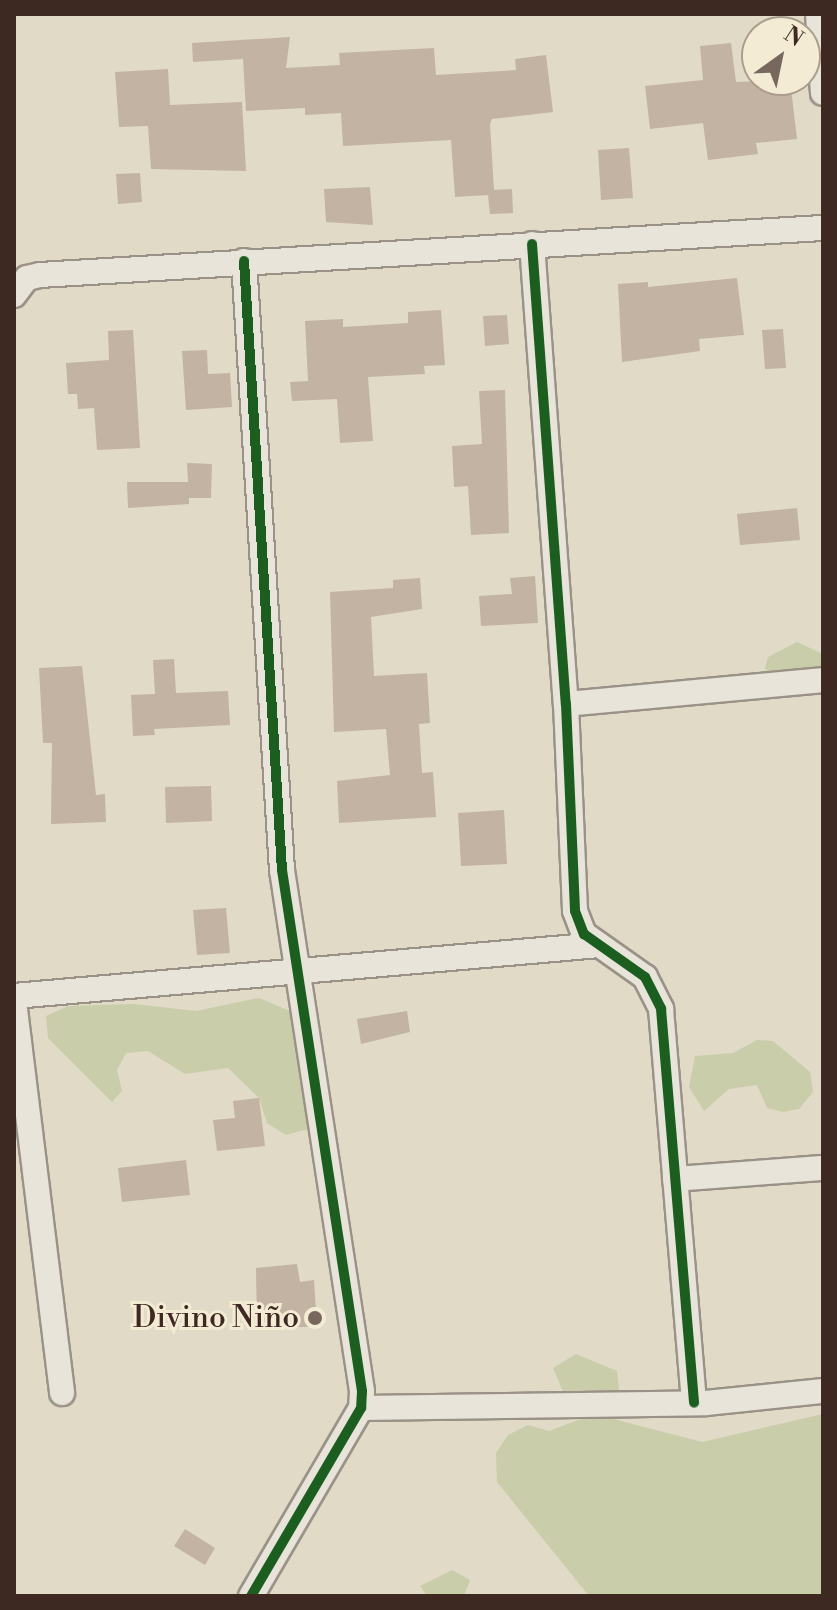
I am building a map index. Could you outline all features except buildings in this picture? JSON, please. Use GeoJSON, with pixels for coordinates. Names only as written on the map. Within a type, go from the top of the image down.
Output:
{"type":"FeatureCollection","features":[{"type":"Feature","properties":{"kind":"street"},"geometry":{"type":"LineString","coordinates":[[818,14],[823,93]]}},
{"type":"Feature","properties":{"kind":"street"},"geometry":{"type":"LineString","coordinates":[[14,295],[27,278],[40,275],[823,228]]}},
{"type":"Feature","properties":{"kind":"street"},"geometry":{"type":"LineString","coordinates":[[532,244],[566,704],[575,911],[584,934],[645,977],[661,1009],[694,1403]]}},
{"type":"Feature","properties":{"kind":"street"},"geometry":{"type":"LineString","coordinates":[[244,261],[282,870],[360,1375],[359,1410],[251,1596]]}},
{"type":"Feature","properties":{"kind":"street"},"geometry":{"type":"LineString","coordinates":[[566,704],[823,680]]}},
{"type":"Feature","properties":{"kind":"street"},"geometry":{"type":"LineString","coordinates":[[62,1393],[14,999],[599,945]]}},
{"type":"Feature","properties":{"kind":"street"},"geometry":{"type":"LineString","coordinates":[[675,1179],[823,1168]]}},
{"type":"Feature","properties":{"kind":"street"},"geometry":{"type":"LineString","coordinates":[[359,1410],[694,1403],[823,1391]]}},
{"type":"Feature","properties":{"kind":"green space"},"geometry":{"type":"Polygon","coordinates":[[[797,642],[823,654],[823,674],[774,682],[765,668],[768,657],[797,642]]]}},
{"type":"Feature","properties":{"kind":"green space"},"geometry":{"type":"Polygon","coordinates":[[[259,998],[297,1014],[312,1029],[328,1093],[325,1115],[308,1129],[286,1135],[267,1123],[259,1098],[228,1068],[185,1074],[148,1051],[126,1053],[117,1070],[122,1091],[112,1102],[48,1038],[46,1016],[68,1006],[134,1004],[196,1011],[259,998]]]}},
{"type":"Feature","properties":{"kind":"green space"},"geometry":{"type":"Polygon","coordinates":[[[757,1040],[773,1041],[810,1072],[813,1092],[799,1109],[783,1112],[767,1108],[757,1085],[729,1089],[704,1111],[689,1087],[695,1056],[733,1053],[757,1040]]]}},
{"type":"Feature","properties":{"kind":"green space"},"geometry":{"type":"Polygon","coordinates":[[[576,1354],[617,1371],[620,1397],[564,1394],[553,1368],[576,1354]]]}},
{"type":"Feature","properties":{"kind":"green space"},"geometry":{"type":"Polygon","coordinates":[[[594,1414],[702,1442],[823,1414],[823,1596],[589,1596],[497,1482],[496,1453],[508,1435],[528,1425],[549,1431],[594,1414]]]}},
{"type":"Feature","properties":{"kind":"green space"},"geometry":{"type":"Polygon","coordinates":[[[452,1570],[470,1580],[464,1596],[427,1596],[420,1586],[452,1570]]]}},
{"type":"Feature","properties":{"kind":"cycle path"},"geometry":{"type":"LineString","coordinates":[[532,244],[566,704],[575,911],[584,934],[645,977],[661,1009],[694,1403]]}},
{"type":"Feature","properties":{"kind":"cycle path"},"geometry":{"type":"LineString","coordinates":[[244,261],[282,870],[362,1391],[361,1408],[251,1596]]}},
{"type":"Feature","properties":{"kind":"place","name":"Divino Niño"},"geometry":{"type":"Point","coordinates":[315,1318]}}]}
